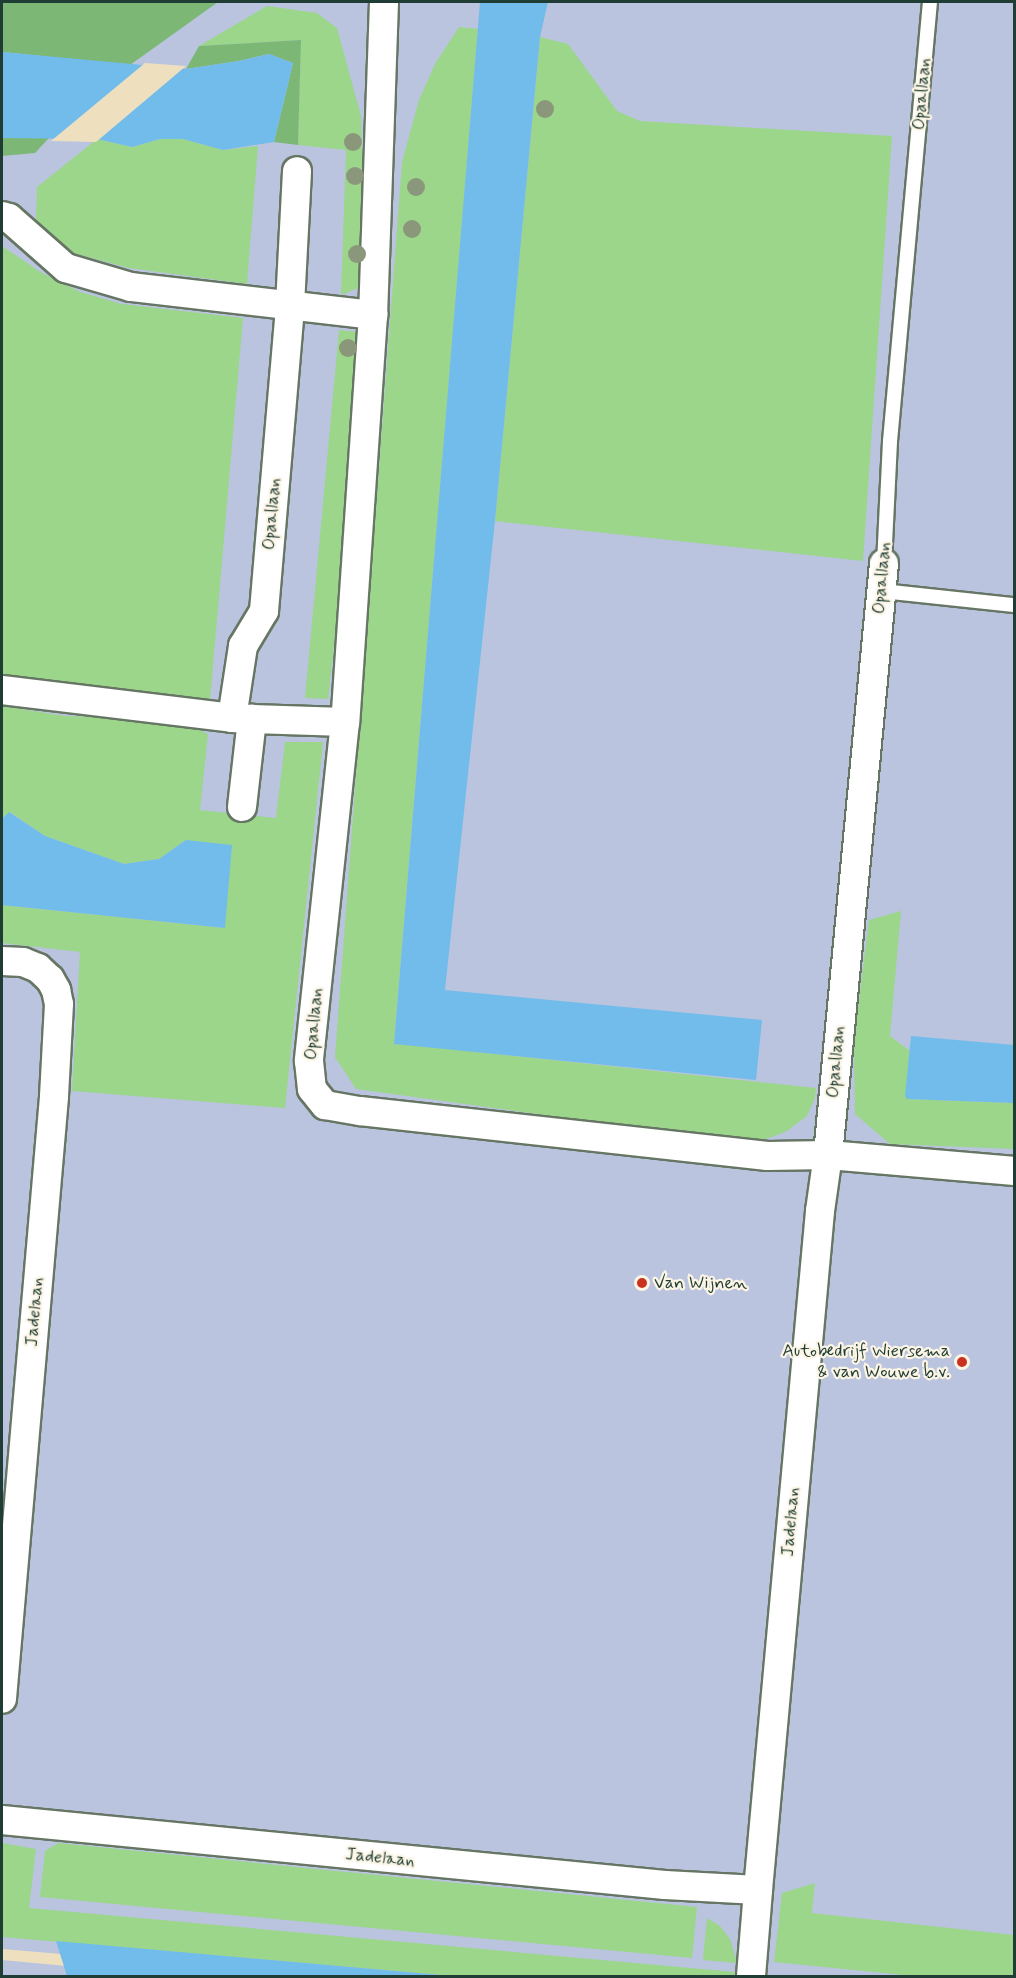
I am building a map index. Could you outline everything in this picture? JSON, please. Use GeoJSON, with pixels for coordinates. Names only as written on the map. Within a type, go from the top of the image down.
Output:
{"type":"FeatureCollection","features":[{"type":"Feature","properties":{"kind":"street","name":"Opaallaan"},"geometry":{"type":"LineString","coordinates":[[384,2],[373,315],[345,722],[309,1061],[312,1089],[326,1105],[360,1111],[768,1156],[828,1155],[1014,1171]]}},
{"type":"Feature","properties":{"kind":"street","name":"Opaallaan"},"geometry":{"type":"LineString","coordinates":[[242,807],[243,646],[264,610],[290,305],[297,171]]}},
{"type":"Feature","properties":{"kind":"street"},"geometry":{"type":"LineString","coordinates":[[2,216],[9,218],[66,268],[131,286],[373,315]]}},
{"type":"Feature","properties":{"kind":"street","name":"Opaallaan"},"geometry":{"type":"LineString","coordinates":[[828,1155],[883,577]]}},
{"type":"Feature","properties":{"kind":"street"},"geometry":{"type":"LineString","coordinates":[[2,690],[242,718],[345,722]]}},
{"type":"Feature","properties":{"kind":"street","name":"Jadelaan"},"geometry":{"type":"LineString","coordinates":[[2,961],[23,962],[38,968],[50,979],[56,990],[59,1004],[54,1097],[2,1699]]}},
{"type":"Feature","properties":{"kind":"street","name":"Jadelaan"},"geometry":{"type":"LineString","coordinates":[[752,1977],[820,1211],[828,1155]]}},
{"type":"Feature","properties":{"kind":"street","name":"Jadelaan"},"geometry":{"type":"LineString","coordinates":[[2,1820],[654,1884],[758,1890]]}},
{"type":"Feature","properties":{"kind":"lane","name":"Opaallaan"},"geometry":{"type":"LineString","coordinates":[[883,577],[891,430],[930,2]]}},
{"type":"Feature","properties":{"kind":"lane"},"geometry":{"type":"LineString","coordinates":[[883,577],[1014,605]]}},
{"type":"Feature","properties":{"kind":"shaded area"},"geometry":{"type":"Polygon","coordinates":[[[2,2],[1014,2],[1014,1976],[322,1976],[2,1949],[2,2]]]}},
{"type":"Feature","properties":{"kind":"shaded area"},"geometry":{"type":"Polygon","coordinates":[[[2,1960],[174,1976],[2,1976],[2,1960]]]}},
{"type":"Feature","properties":{"kind":"green space"},"geometry":{"type":"Polygon","coordinates":[[[2,2],[218,2],[130,65],[2,52],[2,2]]]}},
{"type":"Feature","properties":{"kind":"green space"},"geometry":{"type":"Polygon","coordinates":[[[267,6],[317,13],[337,28],[361,116],[366,285],[341,295],[346,150],[298,145],[301,40],[199,46],[267,6]]]}},
{"type":"Feature","properties":{"kind":"green space"},"geometry":{"type":"Polygon","coordinates":[[[459,27],[478,29],[394,1043],[816,1088],[815,1098],[807,1116],[787,1131],[772,1137],[757,1141],[725,1140],[356,1089],[335,1057],[402,162],[419,100],[435,64],[459,27]]]}},
{"type":"Feature","properties":{"kind":"green space"},"geometry":{"type":"Polygon","coordinates":[[[540,37],[568,44],[617,111],[640,121],[892,136],[863,561],[495,521],[540,37]]]}},
{"type":"Feature","properties":{"kind":"green space"},"geometry":{"type":"Polygon","coordinates":[[[301,40],[298,145],[274,142],[293,63],[269,54],[186,69],[199,46],[301,40]]]}},
{"type":"Feature","properties":{"kind":"green space"},"geometry":{"type":"Polygon","coordinates":[[[2,138],[49,138],[35,153],[2,156],[2,138]]]}},
{"type":"Feature","properties":{"kind":"green space"},"geometry":{"type":"Polygon","coordinates":[[[97,139],[132,147],[160,139],[183,139],[223,150],[258,146],[247,284],[129,268],[73,253],[50,240],[36,220],[37,187],[97,139]]]}},
{"type":"Feature","properties":{"kind":"green space"},"geometry":{"type":"Polygon","coordinates":[[[2,246],[42,273],[80,292],[122,304],[243,318],[210,701],[117,693],[2,674],[2,246]]]}},
{"type":"Feature","properties":{"kind":"green space"},"geometry":{"type":"Polygon","coordinates":[[[339,330],[361,332],[356,443],[328,699],[305,698],[339,330]]]}},
{"type":"Feature","properties":{"kind":"green space"},"geometry":{"type":"Polygon","coordinates":[[[2,706],[65,716],[175,719],[208,734],[200,810],[276,818],[285,742],[323,742],[285,1108],[72,1091],[80,952],[2,943],[2,905],[225,928],[186,840],[159,859],[124,864],[45,836],[10,812],[2,819],[2,706]]]}},
{"type":"Feature","properties":{"kind":"green space"},"geometry":{"type":"Polygon","coordinates":[[[901,911],[890,1036],[910,1051],[907,1099],[1014,1103],[1014,1149],[890,1144],[855,1114],[854,1042],[869,920],[901,911]]]}},
{"type":"Feature","properties":{"kind":"green space"},"geometry":{"type":"Polygon","coordinates":[[[2,1843],[36,1849],[29,1908],[735,1972],[734,1976],[452,1976],[2,1937],[2,1843]]]}},
{"type":"Feature","properties":{"kind":"green space"},"geometry":{"type":"Polygon","coordinates":[[[58,1843],[697,1907],[692,1958],[40,1897],[45,1851],[58,1843]]]}},
{"type":"Feature","properties":{"kind":"green space"},"geometry":{"type":"Polygon","coordinates":[[[815,1883],[812,1913],[1014,1935],[1014,1976],[914,1976],[774,1962],[782,1893],[815,1883]]]}},
{"type":"Feature","properties":{"kind":"green space"},"geometry":{"type":"Polygon","coordinates":[[[707,1918],[720,1926],[730,1939],[737,1963],[703,1960],[707,1918]]]}},
{"type":"Feature","properties":{"kind":"water"},"geometry":{"type":"Polygon","coordinates":[[[480,2],[548,2],[540,37],[495,521],[445,990],[762,1020],[756,1080],[394,1044],[480,2]]]}},
{"type":"Feature","properties":{"kind":"water"},"geometry":{"type":"Polygon","coordinates":[[[2,52],[186,69],[269,54],[293,63],[274,142],[223,150],[183,139],[160,139],[132,147],[97,139],[2,138],[2,52]]]}},
{"type":"Feature","properties":{"kind":"water"},"geometry":{"type":"Polygon","coordinates":[[[9,812],[45,836],[124,864],[159,859],[186,840],[232,845],[225,928],[2,905],[2,819],[9,812]]]}},
{"type":"Feature","properties":{"kind":"water"},"geometry":{"type":"Polygon","coordinates":[[[911,1036],[1014,1045],[1014,1103],[907,1099],[905,1096],[911,1036]]]}},
{"type":"Feature","properties":{"kind":"water"},"geometry":{"type":"Polygon","coordinates":[[[56,1941],[452,1976],[67,1976],[56,1941]]]}},
{"type":"Feature","properties":{"kind":"pier"},"geometry":{"type":"Polygon","coordinates":[[[145,63],[186,66],[96,142],[51,141],[145,63]]]}},
{"type":"Feature","properties":{"kind":"place","name":"Van Wijnen"},"geometry":{"type":"Point","coordinates":[642,1283]}},
{"type":"Feature","properties":{"kind":"place","name":"Autobedrijf Wiersema & van Wouwe b.v."},"geometry":{"type":"Point","coordinates":[962,1362]}}]}
